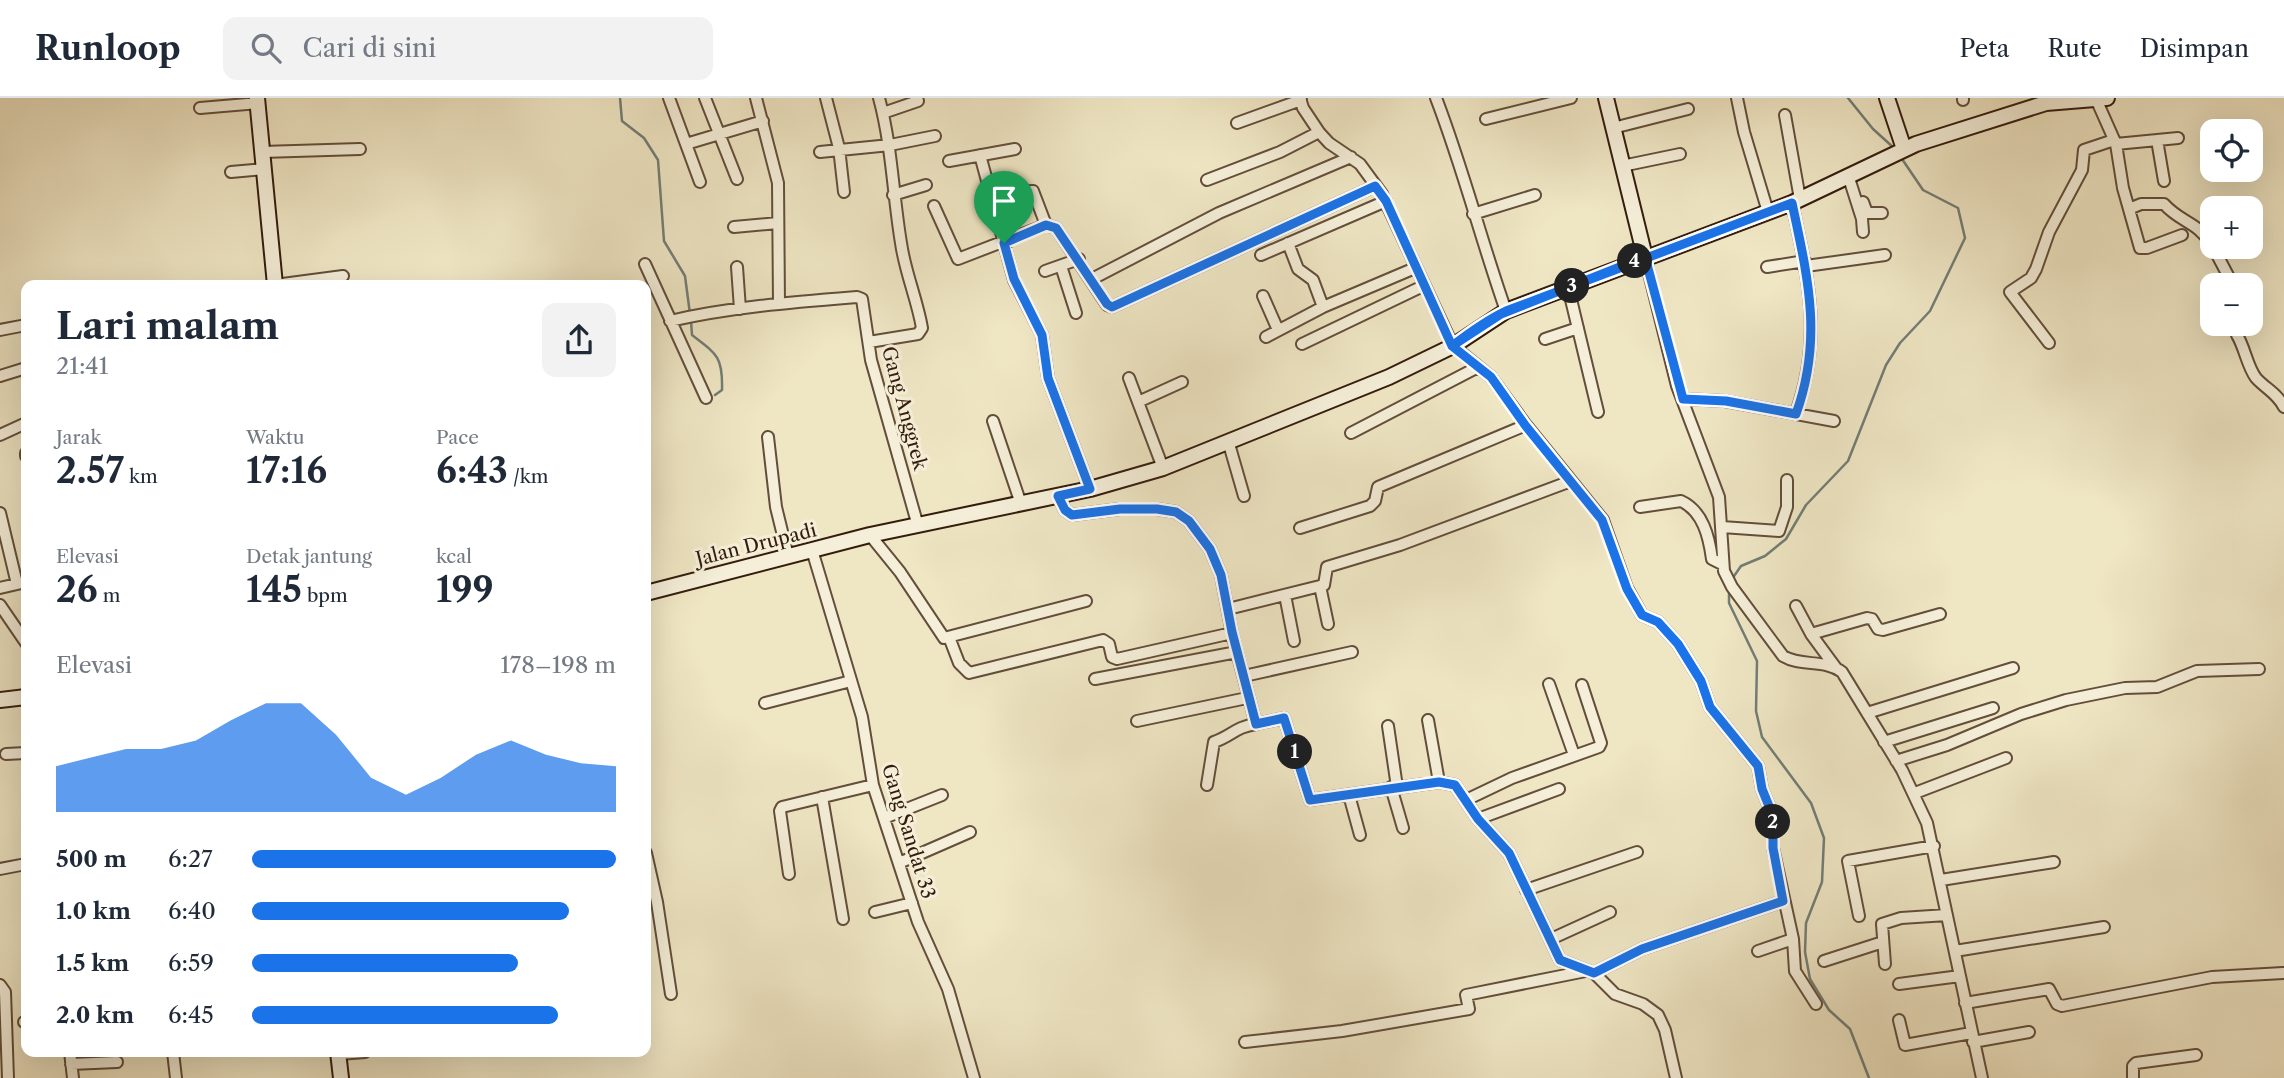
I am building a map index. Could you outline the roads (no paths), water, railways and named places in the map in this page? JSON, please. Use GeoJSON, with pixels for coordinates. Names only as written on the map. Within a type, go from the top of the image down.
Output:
{"type":"FeatureCollection","features":[{"type":"Feature","properties":{"kind":"street"},"geometry":{"type":"LineString","coordinates":[[669,98],[700,182]]}},
{"type":"Feature","properties":{"kind":"street"},"geometry":{"type":"LineString","coordinates":[[705,98],[737,179]]}},
{"type":"Feature","properties":{"kind":"street"},"geometry":{"type":"LineString","coordinates":[[756,98],[778,183],[779,304]]}},
{"type":"Feature","properties":{"kind":"street"},"geometry":{"type":"LineString","coordinates":[[826,98],[839,148],[844,192]]}},
{"type":"Feature","properties":{"kind":"street"},"geometry":{"type":"LineString","coordinates":[[869,342],[918,334],[922,327],[901,248],[893,195],[890,145],[879,98]]}},
{"type":"Feature","properties":{"kind":"street"},"geometry":{"type":"LineString","coordinates":[[883,113],[918,101],[917,98]]}},
{"type":"Feature","properties":{"kind":"street"},"geometry":{"type":"LineString","coordinates":[[1436,98],[1460,158],[1473,214],[1506,311]]}},
{"type":"Feature","properties":{"kind":"street"},"geometry":{"type":"LineString","coordinates":[[1486,119],[1571,98]]}},
{"type":"Feature","properties":{"kind":"street"},"geometry":{"type":"LineString","coordinates":[[1606,98],[1683,399],[1719,497],[1722,564],[1732,587],[1783,656],[1792,661],[1836,668]]}},
{"type":"Feature","properties":{"kind":"street"},"geometry":{"type":"LineString","coordinates":[[1737,98],[1744,132],[1768,212]]}},
{"type":"Feature","properties":{"kind":"street"},"geometry":{"type":"LineString","coordinates":[[1887,98],[1903,150]]}},
{"type":"Feature","properties":{"kind":"street"},"geometry":{"type":"LineString","coordinates":[[1237,123],[1300,99],[1319,132],[1367,173],[1386,201],[1452,346],[1491,377],[1525,425],[1602,520],[1627,589],[1642,615],[1658,622],[1672,637],[1701,681],[1710,707],[1758,766],[1762,789],[1773,816],[1773,848],[1793,939],[1795,971],[1816,1004]]}},
{"type":"Feature","properties":{"kind":"street"},"geometry":{"type":"LineString","coordinates":[[2101,99],[2115,142],[2140,248],[2182,235]]}},
{"type":"Feature","properties":{"kind":"street","name":"Jalan Drupadi"},"geometry":{"type":"LineString","coordinates":[[651,592],[878,534],[1090,489],[1163,468],[1229,444],[1389,377],[1452,346],[1506,311],[1796,201],[1903,150],[2046,101],[2101,99]]}},
{"type":"Feature","properties":{"kind":"street"},"geometry":{"type":"LineString","coordinates":[[200,108],[257,100],[275,280]]}},
{"type":"Feature","properties":{"kind":"street"},"geometry":{"type":"LineString","coordinates":[[1613,128],[1688,109]]}},
{"type":"Feature","properties":{"kind":"street"},"geometry":{"type":"LineString","coordinates":[[1785,115],[1812,311],[1809,370],[1796,414]]}},
{"type":"Feature","properties":{"kind":"street"},"geometry":{"type":"LineString","coordinates":[[686,144],[763,121]]}},
{"type":"Feature","properties":{"kind":"street"},"geometry":{"type":"LineString","coordinates":[[1207,180],[1280,152],[1319,132]]}},
{"type":"Feature","properties":{"kind":"street"},"geometry":{"type":"LineString","coordinates":[[820,152],[890,145],[935,136]]}},
{"type":"Feature","properties":{"kind":"street"},"geometry":{"type":"LineString","coordinates":[[2049,343],[2010,295],[2012,289],[2033,273],[2049,232],[2082,170],[2084,150],[2115,142],[2178,138]]}},
{"type":"Feature","properties":{"kind":"street"},"geometry":{"type":"LineString","coordinates":[[2157,140],[2164,181]]}},
{"type":"Feature","properties":{"kind":"street"},"geometry":{"type":"LineString","coordinates":[[262,152],[360,149]]}},
{"type":"Feature","properties":{"kind":"street"},"geometry":{"type":"LineString","coordinates":[[949,161],[1015,149]]}},
{"type":"Feature","properties":{"kind":"street"},"geometry":{"type":"LineString","coordinates":[[1622,166],[1680,154]]}},
{"type":"Feature","properties":{"kind":"street"},"geometry":{"type":"LineString","coordinates":[[980,155],[1014,279],[1042,335],[1048,378],[1090,489]]}},
{"type":"Feature","properties":{"kind":"street"},"geometry":{"type":"LineString","coordinates":[[1092,279],[1219,213],[1351,157]]}},
{"type":"Feature","properties":{"kind":"street"},"geometry":{"type":"LineString","coordinates":[[232,172],[264,169]]}},
{"type":"Feature","properties":{"kind":"street"},"geometry":{"type":"LineString","coordinates":[[1850,174],[1867,213],[1882,213]]}},
{"type":"Feature","properties":{"kind":"street"},"geometry":{"type":"LineString","coordinates":[[1850,174],[1863,232]]}},
{"type":"Feature","properties":{"kind":"street"},"geometry":{"type":"LineString","coordinates":[[893,195],[926,186]]}},
{"type":"Feature","properties":{"kind":"street"},"geometry":{"type":"LineString","coordinates":[[934,206],[956,259],[1046,225],[1058,230],[1110,307],[1375,186]]}},
{"type":"Feature","properties":{"kind":"street"},"geometry":{"type":"LineString","coordinates":[[1010,192],[1033,191],[1046,225]]}},
{"type":"Feature","properties":{"kind":"street"},"geometry":{"type":"LineString","coordinates":[[1473,214],[1535,195]]}},
{"type":"Feature","properties":{"kind":"street"},"geometry":{"type":"LineString","coordinates":[[1261,255],[1386,201]]}},
{"type":"Feature","properties":{"kind":"street"},"geometry":{"type":"LineString","coordinates":[[2129,209],[2141,204],[2164,204],[2170,212],[2200,230]]}},
{"type":"Feature","properties":{"kind":"street"},"geometry":{"type":"LineString","coordinates":[[734,227],[778,223]]}},
{"type":"Feature","properties":{"kind":"street"},"geometry":{"type":"LineString","coordinates":[[1287,243],[1298,269],[1312,280],[1323,307]]}},
{"type":"Feature","properties":{"kind":"street"},"geometry":{"type":"LineString","coordinates":[[1767,267],[1885,255]]}},
{"type":"Feature","properties":{"kind":"street"},"geometry":{"type":"LineString","coordinates":[[1045,271],[1080,260]]}},
{"type":"Feature","properties":{"kind":"street"},"geometry":{"type":"LineString","coordinates":[[645,264],[706,398]]}},
{"type":"Feature","properties":{"kind":"street"},"geometry":{"type":"LineString","coordinates":[[1061,266],[1076,313]]}},
{"type":"Feature","properties":{"kind":"street"},"geometry":{"type":"LineString","coordinates":[[737,267],[740,309]]}},
{"type":"Feature","properties":{"kind":"street"},"geometry":{"type":"LineString","coordinates":[[1266,337],[1323,307],[1415,268]]}},
{"type":"Feature","properties":{"kind":"street"},"geometry":{"type":"LineString","coordinates":[[313,280],[343,276]]}},
{"type":"Feature","properties":{"kind":"street"},"geometry":{"type":"LineString","coordinates":[[1302,344],[1423,286]]}},
{"type":"Feature","properties":{"kind":"street"},"geometry":{"type":"LineString","coordinates":[[1568,287],[1598,412]]}},
{"type":"Feature","properties":{"kind":"street"},"geometry":{"type":"LineString","coordinates":[[1263,296],[1278,330]]}},
{"type":"Feature","properties":{"kind":"street","name":"Gang Anggrek"},"geometry":{"type":"LineString","coordinates":[[670,321],[779,304],[859,297],[863,300],[871,360],[918,526]]}},
{"type":"Feature","properties":{"kind":"street"},"geometry":{"type":"LineString","coordinates":[[0,330],[21,326]]}},
{"type":"Feature","properties":{"kind":"street"},"geometry":{"type":"LineString","coordinates":[[1545,339],[1578,328]]}},
{"type":"Feature","properties":{"kind":"street"},"geometry":{"type":"LineString","coordinates":[[2238,336],[2244,344],[2255,376],[2278,396],[2284,407]]}},
{"type":"Feature","properties":{"kind":"street"},"geometry":{"type":"LineString","coordinates":[[1351,433],[1478,367]]}},
{"type":"Feature","properties":{"kind":"street"},"geometry":{"type":"LineString","coordinates":[[0,376],[21,370]]}},
{"type":"Feature","properties":{"kind":"street"},"geometry":{"type":"LineString","coordinates":[[1129,378],[1163,468]]}},
{"type":"Feature","properties":{"kind":"street"},"geometry":{"type":"LineString","coordinates":[[1138,402],[1182,382]]}},
{"type":"Feature","properties":{"kind":"street"},"geometry":{"type":"LineString","coordinates":[[1683,399],[1726,401],[1834,421]]}},
{"type":"Feature","properties":{"kind":"street"},"geometry":{"type":"LineString","coordinates":[[993,421],[1021,503]]}},
{"type":"Feature","properties":{"kind":"street"},"geometry":{"type":"LineString","coordinates":[[0,435],[21,425]]}},
{"type":"Feature","properties":{"kind":"street"},"geometry":{"type":"LineString","coordinates":[[1300,528],[1370,506],[1375,501],[1378,487],[1525,425]]}},
{"type":"Feature","properties":{"kind":"street"},"geometry":{"type":"LineString","coordinates":[[768,437],[776,508],[788,556]]}},
{"type":"Feature","properties":{"kind":"street"},"geometry":{"type":"LineString","coordinates":[[1229,444],[1244,496]]}},
{"type":"Feature","properties":{"kind":"street"},"geometry":{"type":"LineString","coordinates":[[1722,527],[1779,531],[1787,507],[1787,480]]}},
{"type":"Feature","properties":{"kind":"street"},"geometry":{"type":"LineString","coordinates":[[1227,609],[1320,586],[1325,584],[1327,567],[1400,545],[1571,481]]}},
{"type":"Feature","properties":{"kind":"street"},"geometry":{"type":"LineString","coordinates":[[1058,496],[1065,510],[1072,515],[1120,509],[1176,512],[1189,521],[1210,549],[1221,575],[1247,698],[1256,724]]}},
{"type":"Feature","properties":{"kind":"street"},"geometry":{"type":"LineString","coordinates":[[1640,507],[1681,501],[1686,503],[1707,530],[1712,559],[1722,564]]}},
{"type":"Feature","properties":{"kind":"street"},"geometry":{"type":"LineString","coordinates":[[0,513],[21,580]]}},
{"type":"Feature","properties":{"kind":"street"},"geometry":{"type":"LineString","coordinates":[[878,534],[940,636],[949,637],[1086,601]]}},
{"type":"Feature","properties":{"kind":"street","name":"Gang Sandat 33"},"geometry":{"type":"LineString","coordinates":[[812,550],[862,717],[873,785],[912,902],[947,989],[974,1078]]}},
{"type":"Feature","properties":{"kind":"street"},"geometry":{"type":"LineString","coordinates":[[0,588],[21,583]]}},
{"type":"Feature","properties":{"kind":"street"},"geometry":{"type":"LineString","coordinates":[[1320,586],[1328,624]]}},
{"type":"Feature","properties":{"kind":"street"},"geometry":{"type":"LineString","coordinates":[[1284,596],[1294,640]]}},
{"type":"Feature","properties":{"kind":"street"},"geometry":{"type":"LineString","coordinates":[[0,605],[21,636]]}},
{"type":"Feature","properties":{"kind":"street"},"geometry":{"type":"LineString","coordinates":[[1796,606],[1811,634],[1836,668],[1842,672],[1915,793],[1934,846],[1982,1078]]}},
{"type":"Feature","properties":{"kind":"street"},"geometry":{"type":"LineString","coordinates":[[1811,634],[1867,618],[1872,619],[1878,629],[1883,630],[1940,614]]}},
{"type":"Feature","properties":{"kind":"street"},"geometry":{"type":"LineString","coordinates":[[949,637],[959,663],[969,673],[1103,640],[1107,641],[1112,657],[1117,659],[1232,632]]}},
{"type":"Feature","properties":{"kind":"street"},"geometry":{"type":"LineString","coordinates":[[1096,680],[1237,652]]}},
{"type":"Feature","properties":{"kind":"street"},"geometry":{"type":"LineString","coordinates":[[1244,676],[1352,652]]}},
{"type":"Feature","properties":{"kind":"street"},"geometry":{"type":"LineString","coordinates":[[1867,713],[2013,668]]}},
{"type":"Feature","properties":{"kind":"street"},"geometry":{"type":"LineString","coordinates":[[1896,761],[1947,745],[2021,714],[2066,700],[2125,688],[2157,687],[2197,671],[2259,669]]}},
{"type":"Feature","properties":{"kind":"street"},"geometry":{"type":"LineString","coordinates":[[765,703],[851,681]]}},
{"type":"Feature","properties":{"kind":"street"},"geometry":{"type":"LineString","coordinates":[[1549,684],[1574,755]]}},
{"type":"Feature","properties":{"kind":"street"},"geometry":{"type":"LineString","coordinates":[[1466,800],[1601,745],[1582,685]]}},
{"type":"Feature","properties":{"kind":"street"},"geometry":{"type":"LineString","coordinates":[[0,700],[21,698]]}},
{"type":"Feature","properties":{"kind":"street"},"geometry":{"type":"LineString","coordinates":[[1137,721],[1247,698]]}},
{"type":"Feature","properties":{"kind":"street"},"geometry":{"type":"LineString","coordinates":[[1884,742],[1993,708]]}},
{"type":"Feature","properties":{"kind":"street"},"geometry":{"type":"LineString","coordinates":[[1207,785],[1214,742],[1224,739],[1238,727],[1284,718],[1310,800],[1439,782],[1455,785],[1478,819],[1507,849],[1560,960],[1591,972],[1615,994],[1643,1004],[1658,1015],[1665,1030],[1676,1078]]}},
{"type":"Feature","properties":{"kind":"street"},"geometry":{"type":"LineString","coordinates":[[1428,720],[1439,782]]}},
{"type":"Feature","properties":{"kind":"street"},"geometry":{"type":"LineString","coordinates":[[1388,726],[1394,787],[1403,828]]}},
{"type":"Feature","properties":{"kind":"street"},"geometry":{"type":"LineString","coordinates":[[6,754],[21,753]]}},
{"type":"Feature","properties":{"kind":"street"},"geometry":{"type":"LineString","coordinates":[[1915,793],[2006,758]]}},
{"type":"Feature","properties":{"kind":"street"},"geometry":{"type":"LineString","coordinates":[[789,874],[780,811],[783,806],[873,785]]}},
{"type":"Feature","properties":{"kind":"street"},"geometry":{"type":"LineString","coordinates":[[1478,819],[1559,789]]}},
{"type":"Feature","properties":{"kind":"street"},"geometry":{"type":"LineString","coordinates":[[884,818],[942,795]]}},
{"type":"Feature","properties":{"kind":"street"},"geometry":{"type":"LineString","coordinates":[[1349,795],[1360,835]]}},
{"type":"Feature","properties":{"kind":"street"},"geometry":{"type":"LineString","coordinates":[[822,797],[843,919]]}},
{"type":"Feature","properties":{"kind":"street"},"geometry":{"type":"LineString","coordinates":[[899,863],[970,832]]}},
{"type":"Feature","properties":{"kind":"street"},"geometry":{"type":"LineString","coordinates":[[1859,916],[1848,861],[1934,846]]}},
{"type":"Feature","properties":{"kind":"street"},"geometry":{"type":"LineString","coordinates":[[1526,890],[1637,852]]}},
{"type":"Feature","properties":{"kind":"street"},"geometry":{"type":"LineString","coordinates":[[1941,880],[2054,862]]}},
{"type":"Feature","properties":{"kind":"street"},"geometry":{"type":"LineString","coordinates":[[0,869],[21,865]]}},
{"type":"Feature","properties":{"kind":"street"},"geometry":{"type":"LineString","coordinates":[[1245,1042],[1342,1031],[1469,1009],[1466,995],[1591,972],[1642,949],[1783,901]]}},
{"type":"Feature","properties":{"kind":"street"},"geometry":{"type":"LineString","coordinates":[[875,912],[912,902]]}},
{"type":"Feature","properties":{"kind":"street"},"geometry":{"type":"LineString","coordinates":[[651,903],[671,994]]}},
{"type":"Feature","properties":{"kind":"street"},"geometry":{"type":"LineString","coordinates":[[1551,939],[1610,912]]}},
{"type":"Feature","properties":{"kind":"street"},"geometry":{"type":"LineString","coordinates":[[1885,964],[1881,926],[1885,922],[1901,918],[1947,915]]}},
{"type":"Feature","properties":{"kind":"street"},"geometry":{"type":"LineString","coordinates":[[1955,951],[2104,927]]}},
{"type":"Feature","properties":{"kind":"street"},"geometry":{"type":"LineString","coordinates":[[1758,951],[1793,939]]}},
{"type":"Feature","properties":{"kind":"street"},"geometry":{"type":"LineString","coordinates":[[1824,961],[1883,942]]}},
{"type":"Feature","properties":{"kind":"street"},"geometry":{"type":"LineString","coordinates":[[1965,1003],[2049,989],[2057,1004],[2062,1006],[2212,977],[2283,973]]}},
{"type":"Feature","properties":{"kind":"street"},"geometry":{"type":"LineString","coordinates":[[1899,985],[1960,976]]}},
{"type":"Feature","properties":{"kind":"street"},"geometry":{"type":"LineString","coordinates":[[0,985],[5,992],[8,1078]]}},
{"type":"Feature","properties":{"kind":"street"},"geometry":{"type":"LineString","coordinates":[[1899,1020],[1905,1045],[2029,1032]]}},
{"type":"Feature","properties":{"kind":"street"},"geometry":{"type":"LineString","coordinates":[[2133,1078],[2133,1066],[2136,1063],[2196,1055]]}},
{"type":"Feature","properties":{"kind":"street"},"geometry":{"type":"LineString","coordinates":[[70,1057],[73,1078]]}},
{"type":"Feature","properties":{"kind":"street"},"geometry":{"type":"LineString","coordinates":[[174,1057],[176,1078]]}},
{"type":"Feature","properties":{"kind":"street"},"geometry":{"type":"LineString","coordinates":[[338,1057],[341,1078]]}},
{"type":"Feature","properties":{"kind":"street"},"geometry":{"type":"LineString","coordinates":[[71,1065],[117,1062]]}},
{"type":"Feature","properties":{"kind":"waterway"},"geometry":{"type":"LineString","coordinates":[[620,98],[622,121],[644,138],[658,160],[664,241],[685,276],[690,314]]}},
{"type":"Feature","properties":{"kind":"waterway"},"geometry":{"type":"LineString","coordinates":[[1848,98],[1873,129],[1894,148]]}},
{"type":"Feature","properties":{"kind":"waterway"},"geometry":{"type":"LineString","coordinates":[[1732,579],[1741,566],[1765,556],[1786,539],[1806,505],[1848,461],[1886,365],[1900,343],[1930,311],[1965,238],[1958,208],[1923,190],[1900,156]]}},
{"type":"Feature","properties":{"kind":"waterway"},"geometry":{"type":"LineString","coordinates":[[691,321],[692,335],[713,352],[720,363],[722,390],[715,395]]}},
{"type":"Feature","properties":{"kind":"waterway"},"geometry":{"type":"LineString","coordinates":[[1729,588],[1729,603],[1757,661],[1756,711],[1762,737],[1811,803],[1824,838],[1822,882],[1806,923],[1805,952],[1810,979],[1829,1010],[1850,1029],[1869,1078]]}}]}
